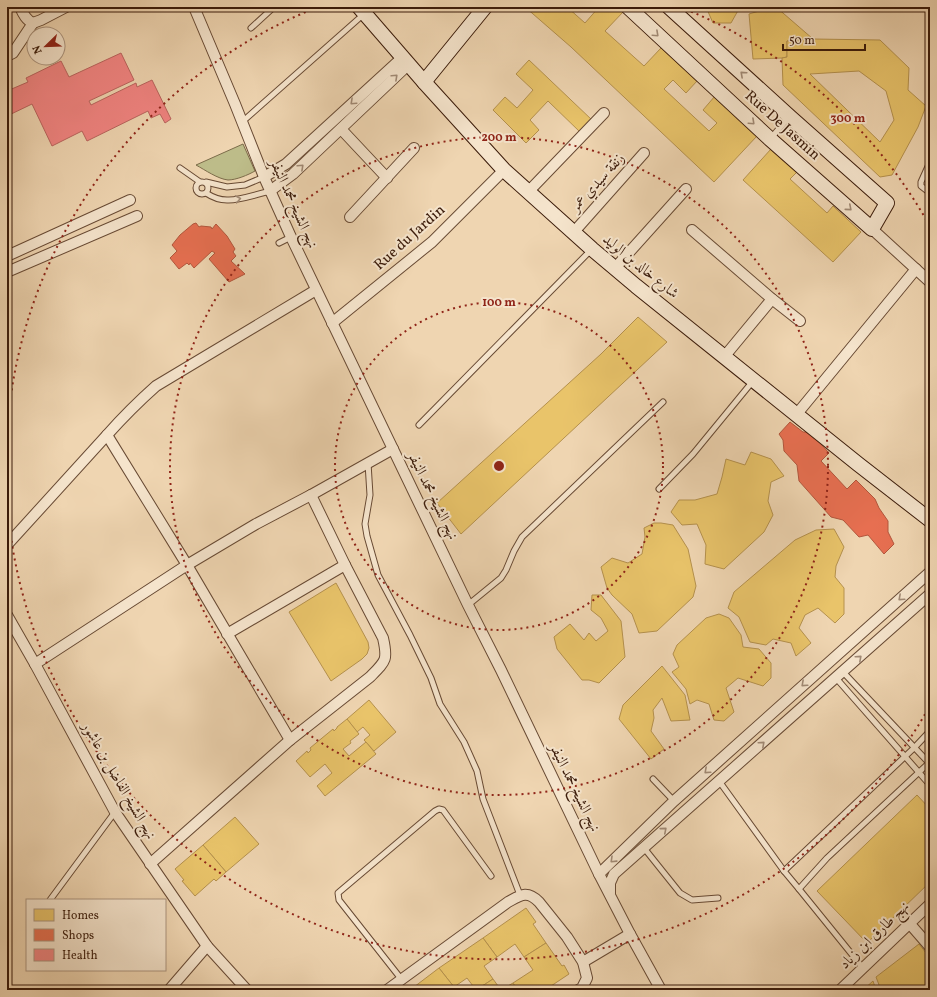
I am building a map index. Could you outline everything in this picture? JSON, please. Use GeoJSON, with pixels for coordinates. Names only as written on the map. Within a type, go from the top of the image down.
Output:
{"type":"FeatureCollection","features":[{"type":"Feature","properties":{"kind":"street"},"geometry":{"type":"LineString","coordinates":[[20,7],[25,17],[33,23]]}},
{"type":"Feature","properties":{"kind":"street"},"geometry":{"type":"LineString","coordinates":[[7,56],[13,53],[33,23],[66,7]]}},
{"type":"Feature","properties":{"kind":"street","name":"نهج الشيخ محمد النيفر"},"geometry":{"type":"LineString","coordinates":[[194,7],[270,191],[332,324],[599,874],[661,990]]}},
{"type":"Feature","properties":{"kind":"street"},"geometry":{"type":"LineString","coordinates":[[424,82],[485,7]]}},
{"type":"Feature","properties":{"kind":"street","name":"Rue De Jasmin"},"geometry":{"type":"LineString","coordinates":[[628,7],[770,139],[930,282]]}},
{"type":"Feature","properties":{"kind":"street","name":"Rue De Jasmin"},"geometry":{"type":"LineString","coordinates":[[669,7],[887,203],[872,229]]}},
{"type":"Feature","properties":{"kind":"street","name":"شارع خالد بن الوليد"},"geometry":{"type":"LineString","coordinates":[[362,10],[424,82],[504,170],[573,233],[753,381],[930,520]]}},
{"type":"Feature","properties":{"kind":"street"},"geometry":{"type":"LineString","coordinates":[[270,191],[293,174],[341,129],[406,60]]}},
{"type":"Feature","properties":{"kind":"street"},"geometry":{"type":"LineString","coordinates":[[264,177],[286,164],[406,60]]}},
{"type":"Feature","properties":{"kind":"street"},"geometry":{"type":"LineString","coordinates":[[528,192],[604,113]]}},
{"type":"Feature","properties":{"kind":"street"},"geometry":{"type":"LineString","coordinates":[[341,129],[387,178]]}},
{"type":"Feature","properties":{"kind":"street"},"geometry":{"type":"LineString","coordinates":[[350,217],[414,148]]}},
{"type":"Feature","properties":{"kind":"street","name":"زنقة سيدي عمر"},"geometry":{"type":"LineString","coordinates":[[573,233],[644,153]]}},
{"type":"Feature","properties":{"kind":"street","name":"Rue du Jardin"},"geometry":{"type":"LineString","coordinates":[[332,324],[432,242],[504,170]]}},
{"type":"Feature","properties":{"kind":"street"},"geometry":{"type":"LineString","coordinates":[[615,268],[686,189]]}},
{"type":"Feature","properties":{"kind":"street"},"geometry":{"type":"LineString","coordinates":[[7,256],[130,200]]}},
{"type":"Feature","properties":{"kind":"street"},"geometry":{"type":"LineString","coordinates":[[7,272],[137,216]]}},
{"type":"Feature","properties":{"kind":"street"},"geometry":{"type":"LineString","coordinates":[[692,230],[772,299],[800,321]]}},
{"type":"Feature","properties":{"kind":"street"},"geometry":{"type":"LineString","coordinates":[[796,415],[916,269]]}},
{"type":"Feature","properties":{"kind":"street"},"geometry":{"type":"LineString","coordinates":[[7,545],[108,436],[123,417],[156,386],[316,290]]}},
{"type":"Feature","properties":{"kind":"street"},"geometry":{"type":"LineString","coordinates":[[724,357],[772,299]]}},
{"type":"Feature","properties":{"kind":"street"},"geometry":{"type":"LineString","coordinates":[[108,436],[290,740]]}},
{"type":"Feature","properties":{"kind":"street"},"geometry":{"type":"LineString","coordinates":[[35,664],[186,565],[256,524],[393,449]]}},
{"type":"Feature","properties":{"kind":"street"},"geometry":{"type":"LineString","coordinates":[[150,864],[290,740],[370,677],[385,659],[386,651],[383,638],[345,566],[311,495]]}},
{"type":"Feature","properties":{"kind":"street"},"geometry":{"type":"LineString","coordinates":[[227,634],[345,566]]}},
{"type":"Feature","properties":{"kind":"street"},"geometry":{"type":"LineString","coordinates":[[599,874],[674,801],[930,572]]}},
{"type":"Feature","properties":{"kind":"street"},"geometry":{"type":"LineString","coordinates":[[610,894],[610,883],[614,874],[930,594]]}},
{"type":"Feature","properties":{"kind":"street","name":"نهج الشيخ الفاضل بن عاشور"},"geometry":{"type":"LineString","coordinates":[[7,615],[115,812],[207,946],[247,990]]}},
{"type":"Feature","properties":{"kind":"street"},"geometry":{"type":"LineString","coordinates":[[387,990],[508,902],[520,895],[534,897],[539,902],[567,937],[583,962],[586,978],[582,988],[578,990]]}},
{"type":"Feature","properties":{"kind":"street","name":"نهج طارق ابن زياد"},"geometry":{"type":"LineString","coordinates":[[840,990],[930,904]]}},
{"type":"Feature","properties":{"kind":"street"},"geometry":{"type":"LineString","coordinates":[[910,924],[930,947]]}},
{"type":"Feature","properties":{"kind":"street"},"geometry":{"type":"LineString","coordinates":[[583,962],[630,934]]}},
{"type":"Feature","properties":{"kind":"street"},"geometry":{"type":"LineString","coordinates":[[169,990],[207,946]]}},
{"type":"Feature","properties":{"kind":"lane"},"geometry":{"type":"LineString","coordinates":[[251,28],[274,7]]}},
{"type":"Feature","properties":{"kind":"lane"},"geometry":{"type":"LineString","coordinates":[[242,122],[362,10]]}},
{"type":"Feature","properties":{"kind":"lane"},"geometry":{"type":"LineString","coordinates":[[770,139],[790,117]]}},
{"type":"Feature","properties":{"kind":"lane"},"geometry":{"type":"LineString","coordinates":[[930,162],[921,182],[922,186],[930,193]]}},
{"type":"Feature","properties":{"kind":"lane"},"geometry":{"type":"LineString","coordinates":[[180,168],[203,182],[209,188],[206,193]]}},
{"type":"Feature","properties":{"kind":"lane"},"geometry":{"type":"LineString","coordinates":[[264,177],[245,185],[227,187],[203,182],[196,186],[196,190],[199,193],[206,193],[214,198],[227,200],[244,198],[270,191]]}},
{"type":"Feature","properties":{"kind":"lane"},"geometry":{"type":"LineString","coordinates":[[279,243],[291,237]]}},
{"type":"Feature","properties":{"kind":"lane"},"geometry":{"type":"LineString","coordinates":[[419,425],[592,249]]}},
{"type":"Feature","properties":{"kind":"lane"},"geometry":{"type":"LineString","coordinates":[[659,490],[692,454],[753,381]]}},
{"type":"Feature","properties":{"kind":"lane"},"geometry":{"type":"LineString","coordinates":[[468,605],[501,578],[522,537],[663,402]]}},
{"type":"Feature","properties":{"kind":"lane"},"geometry":{"type":"LineString","coordinates":[[368,463],[370,495],[365,524],[378,575],[431,678],[440,704],[464,742],[477,770],[483,799],[520,895]]}},
{"type":"Feature","properties":{"kind":"lane"},"geometry":{"type":"LineString","coordinates":[[799,889],[827,858],[930,763],[839,675]]}},
{"type":"Feature","properties":{"kind":"lane"},"geometry":{"type":"LineString","coordinates":[[839,675],[930,785]]}},
{"type":"Feature","properties":{"kind":"lane"},"geometry":{"type":"LineString","coordinates":[[784,871],[930,731]]}},
{"type":"Feature","properties":{"kind":"lane"},"geometry":{"type":"LineString","coordinates":[[653,779],[674,801]]}},
{"type":"Feature","properties":{"kind":"lane"},"geometry":{"type":"LineString","coordinates":[[719,781],[784,871],[864,968]]}},
{"type":"Feature","properties":{"kind":"lane"},"geometry":{"type":"LineString","coordinates":[[402,980],[339,900],[338,894],[439,809],[443,810],[491,876]]}},
{"type":"Feature","properties":{"kind":"lane"},"geometry":{"type":"LineString","coordinates":[[51,899],[115,812]]}},
{"type":"Feature","properties":{"kind":"lane"},"geometry":{"type":"LineString","coordinates":[[644,848],[680,893],[692,900],[718,898]]}},
{"type":"Feature","properties":{"kind":"shaded area"},"geometry":{"type":"Polygon","coordinates":[[[243,144],[255,171],[249,174],[228,180],[216,176],[196,165],[243,144]]]}},
{"type":"Feature","properties":{"kind":"building: Homes"},"geometry":{"type":"Polygon","coordinates":[[[525,7],[567,7],[585,23],[599,7],[619,7],[624,11],[605,31],[644,66],[661,48],[697,81],[686,93],[673,80],[664,89],[709,131],[717,123],[703,110],[715,96],[757,136],[714,182],[571,47],[525,7]]]}},
{"type":"Feature","properties":{"kind":"building: Homes"},"geometry":{"type":"Polygon","coordinates":[[[706,7],[740,7],[731,23],[713,23],[706,7]]]}},
{"type":"Feature","properties":{"kind":"building: Homes"},"geometry":{"type":"Polygon","coordinates":[[[756,7],[776,7],[813,39],[787,41],[787,57],[753,59],[749,14],[759,11],[756,7]]]}},
{"type":"Feature","properties":{"kind":"building: Homes"},"geometry":{"type":"Polygon","coordinates":[[[813,39],[880,40],[909,68],[908,90],[926,106],[918,127],[892,175],[880,177],[783,85],[782,58],[787,57],[787,41],[813,39]],[[859,71],[810,74],[880,142],[894,120],[886,91],[859,71]]]}},
{"type":"Feature","properties":{"kind":"building: Homes"},"geometry":{"type":"Polygon","coordinates":[[[529,60],[592,120],[580,132],[548,101],[530,120],[539,130],[526,143],[493,110],[505,97],[517,108],[533,90],[516,74],[529,60]]]}},
{"type":"Feature","properties":{"kind":"building: Homes"},"geometry":{"type":"Polygon","coordinates":[[[771,149],[797,172],[790,179],[827,213],[833,206],[861,232],[833,262],[743,180],[771,149]]]}},
{"type":"Feature","properties":{"kind":"building: Homes"},"geometry":{"type":"Polygon","coordinates":[[[638,317],[667,342],[461,534],[437,503],[601,354],[638,317]]]}},
{"type":"Feature","properties":{"kind":"building: Homes"},"geometry":{"type":"Polygon","coordinates":[[[751,452],[771,459],[784,476],[771,482],[768,501],[773,515],[764,532],[724,569],[705,564],[706,545],[697,524],[682,525],[671,512],[679,500],[695,500],[717,494],[726,459],[745,465],[751,452]]]}},
{"type":"Feature","properties":{"kind":"building: Homes"},"geometry":{"type":"Polygon","coordinates":[[[654,523],[673,525],[688,549],[696,586],[693,597],[657,631],[639,633],[632,614],[612,595],[607,588],[601,567],[612,558],[628,563],[642,554],[645,537],[644,528],[654,523]]]}},
{"type":"Feature","properties":{"kind":"building: Homes"},"geometry":{"type":"Polygon","coordinates":[[[834,529],[844,547],[836,566],[835,577],[844,588],[844,614],[835,623],[818,608],[805,615],[799,628],[811,643],[796,656],[791,643],[773,639],[766,645],[750,642],[739,617],[728,608],[734,592],[795,540],[816,530],[834,529]]]}},
{"type":"Feature","properties":{"kind":"building: Homes"},"geometry":{"type":"Polygon","coordinates":[[[336,583],[368,642],[369,648],[367,654],[362,659],[331,681],[289,612],[336,583]]]}},
{"type":"Feature","properties":{"kind":"building: Homes"},"geometry":{"type":"Polygon","coordinates":[[[592,595],[601,595],[621,621],[625,657],[599,683],[589,680],[582,680],[557,649],[554,637],[570,624],[584,640],[589,633],[596,641],[608,631],[601,618],[591,610],[592,595]]]}},
{"type":"Feature","properties":{"kind":"building: Homes"},"geometry":{"type":"Polygon","coordinates":[[[719,614],[729,618],[741,635],[743,647],[759,649],[771,663],[771,678],[763,686],[738,678],[726,688],[734,712],[724,721],[714,720],[709,704],[697,700],[690,704],[686,689],[672,672],[679,667],[673,654],[677,645],[706,618],[719,614]]]}},
{"type":"Feature","properties":{"kind":"building: Homes"},"geometry":{"type":"Polygon","coordinates":[[[662,666],[685,695],[690,720],[671,721],[662,698],[653,710],[654,718],[651,731],[664,749],[651,759],[619,719],[623,705],[662,666]]]}},
{"type":"Feature","properties":{"kind":"building: Homes"},"geometry":{"type":"Polygon","coordinates":[[[369,700],[396,732],[374,751],[364,740],[370,735],[363,727],[357,732],[347,719],[369,700]]]}},
{"type":"Feature","properties":{"kind":"building: Homes"},"geometry":{"type":"Polygon","coordinates":[[[347,719],[359,734],[343,749],[349,756],[366,742],[376,754],[325,796],[317,786],[332,773],[325,764],[310,777],[296,761],[307,751],[308,753],[311,750],[310,748],[333,729],[334,731],[347,719]]]}},
{"type":"Feature","properties":{"kind":"building: Homes"},"geometry":{"type":"Polygon","coordinates":[[[917,795],[930,809],[930,882],[867,943],[817,891],[917,795]]]}},
{"type":"Feature","properties":{"kind":"building: Homes"},"geometry":{"type":"Polygon","coordinates":[[[235,817],[259,844],[226,872],[203,845],[235,817]]]}},
{"type":"Feature","properties":{"kind":"building: Homes"},"geometry":{"type":"Polygon","coordinates":[[[203,845],[226,872],[216,881],[214,879],[195,896],[182,881],[184,880],[175,869],[203,845]]]}},
{"type":"Feature","properties":{"kind":"building: Homes"},"geometry":{"type":"Polygon","coordinates":[[[526,908],[536,922],[533,924],[546,943],[524,957],[515,944],[497,957],[483,938],[526,908]]]}},
{"type":"Feature","properties":{"kind":"building: Homes"},"geometry":{"type":"Polygon","coordinates":[[[483,938],[497,957],[484,966],[493,979],[476,990],[467,978],[454,987],[439,968],[483,938]]]}},
{"type":"Feature","properties":{"kind":"building: Homes"},"geometry":{"type":"Polygon","coordinates":[[[546,943],[562,966],[564,965],[569,974],[545,990],[517,990],[513,983],[533,970],[524,957],[546,943]]]}},
{"type":"Feature","properties":{"kind":"building: Homes"},"geometry":{"type":"Polygon","coordinates":[[[919,944],[930,958],[930,990],[881,990],[876,977],[919,944]]]}},
{"type":"Feature","properties":{"kind":"building: Homes"},"geometry":{"type":"Polygon","coordinates":[[[439,968],[454,987],[450,990],[410,990],[439,968]]]}},
{"type":"Feature","properties":{"kind":"building: Homes"},"geometry":{"type":"Polygon","coordinates":[[[493,979],[501,990],[476,990],[493,979]]]}},
{"type":"Feature","properties":{"kind":"building: Homes"},"geometry":{"type":"Polygon","coordinates":[[[873,981],[876,990],[863,990],[873,981]]]}},
{"type":"Feature","properties":{"kind":"building: Homes"},"geometry":{"type":"Polygon","coordinates":[[[513,983],[517,990],[501,990],[513,983]]]}},
{"type":"Feature","properties":{"kind":"building: Shops"},"geometry":{"type":"Polygon","coordinates":[[[196,223],[199,227],[211,227],[212,229],[216,224],[227,236],[235,249],[233,252],[236,256],[231,261],[245,274],[229,282],[209,259],[215,253],[212,251],[194,268],[190,263],[189,265],[187,263],[179,269],[170,258],[177,251],[172,245],[180,235],[196,223]]]}},
{"type":"Feature","properties":{"kind":"building: Shops"},"geometry":{"type":"Polygon","coordinates":[[[790,422],[803,432],[810,432],[829,453],[821,461],[847,489],[856,480],[875,499],[888,521],[888,532],[894,544],[884,554],[868,535],[859,537],[843,520],[831,517],[799,481],[797,465],[784,451],[783,440],[779,434],[790,422]]]}},
{"type":"Feature","properties":{"kind":"building: Health"},"geometry":{"type":"Polygon","coordinates":[[[121,53],[134,80],[89,101],[91,105],[136,83],[137,87],[152,80],[171,119],[165,123],[160,114],[151,118],[148,111],[87,141],[82,131],[52,146],[32,104],[7,116],[7,91],[28,82],[26,78],[51,66],[64,66],[69,77],[121,53]]]}}]}
